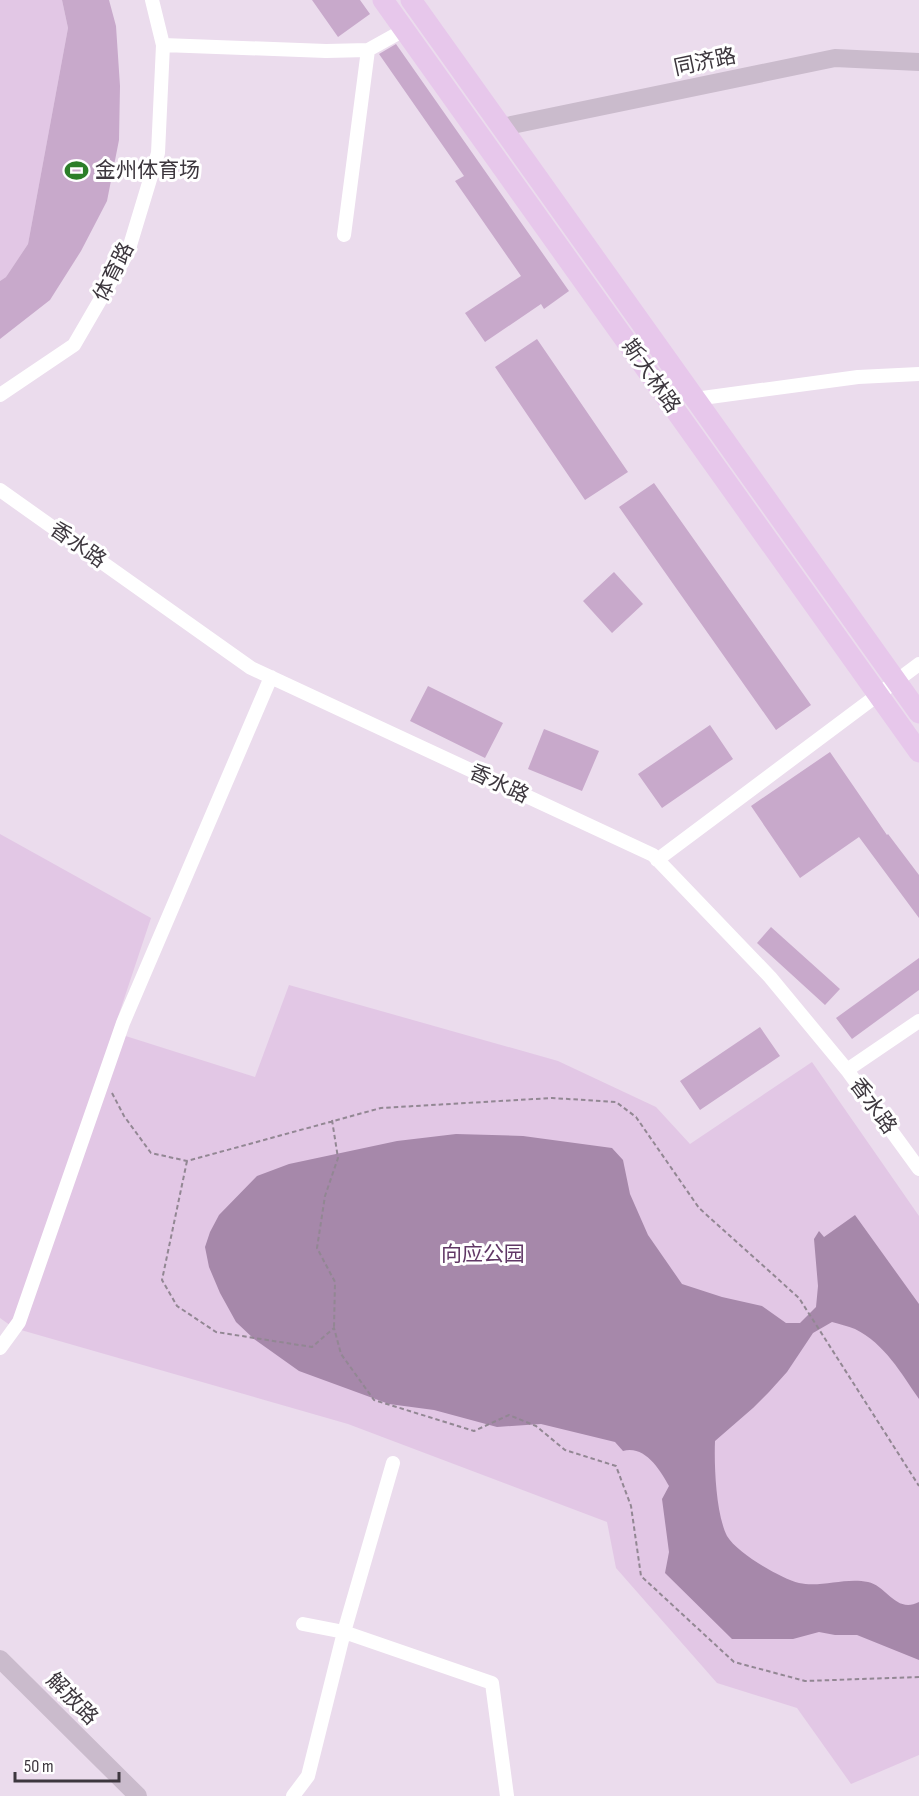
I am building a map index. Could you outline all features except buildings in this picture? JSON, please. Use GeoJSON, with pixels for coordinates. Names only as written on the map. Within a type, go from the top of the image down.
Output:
{"type":"FeatureCollection","features":[{"type":"Feature","properties":{"kind":"main road","name":"斯大林路"},"geometry":{"type":"LineString","coordinates":[[383,0],[919,752]]}},
{"type":"Feature","properties":{"kind":"main road","name":"斯大林路"},"geometry":{"type":"LineString","coordinates":[[411,0],[919,713]]}},
{"type":"Feature","properties":{"kind":"street","name":"体育路"},"geometry":{"type":"LineString","coordinates":[[0,395],[74,345],[128,252],[158,153],[163,45],[152,0]]}},
{"type":"Feature","properties":{"kind":"street"},"geometry":{"type":"LineString","coordinates":[[163,45],[326,51],[368,50],[404,30]]}},
{"type":"Feature","properties":{"kind":"street"},"geometry":{"type":"LineString","coordinates":[[344,235],[368,50]]}},
{"type":"Feature","properties":{"kind":"street","name":"同济路"},"geometry":{"type":"LineString","coordinates":[[502,127],[835,58],[919,62]]}},
{"type":"Feature","properties":{"kind":"street"},"geometry":{"type":"LineString","coordinates":[[695,399],[858,377],[919,374]]}},
{"type":"Feature","properties":{"kind":"street","name":"香水路"},"geometry":{"type":"LineString","coordinates":[[0,490],[251,668],[653,855],[770,977],[847,1070],[919,1169]]}},
{"type":"Feature","properties":{"kind":"street"},"geometry":{"type":"LineString","coordinates":[[657,860],[919,664]]}},
{"type":"Feature","properties":{"kind":"street"},"geometry":{"type":"LineString","coordinates":[[0,1348],[19,1322],[123,1023],[271,677]]}},
{"type":"Feature","properties":{"kind":"street"},"geometry":{"type":"LineString","coordinates":[[847,1070],[919,1021]]}},
{"type":"Feature","properties":{"kind":"street"},"geometry":{"type":"LineString","coordinates":[[293,1796],[308,1776],[344,1632],[393,1463]]}},
{"type":"Feature","properties":{"kind":"street"},"geometry":{"type":"LineString","coordinates":[[303,1624],[344,1632],[492,1683],[507,1796]]}},
{"type":"Feature","properties":{"kind":"street","name":"解放路"},"geometry":{"type":"LineString","coordinates":[[0,1659],[138,1796]]}},
{"type":"Feature","properties":{"kind":"path"},"geometry":{"type":"LineString","coordinates":[[105,1078],[124,1116],[151,1153],[187,1161],[381,1108],[552,1098],[616,1102],[636,1117],[699,1208],[799,1298],[919,1486]]}},
{"type":"Feature","properties":{"kind":"path"},"geometry":{"type":"LineString","coordinates":[[332,1120],[338,1158],[325,1196],[317,1248],[335,1282],[334,1328],[341,1354],[374,1400],[474,1431],[509,1415],[536,1426],[565,1450],[616,1466],[631,1506],[641,1576],[734,1662],[805,1682],[919,1677]]}},
{"type":"Feature","properties":{"kind":"path"},"geometry":{"type":"LineString","coordinates":[[187,1161],[162,1280],[177,1306],[216,1332],[263,1341],[312,1347],[334,1328]]}},
{"type":"Feature","properties":{"kind":"green space"},"geometry":{"type":"Polygon","coordinates":[[[0,0],[62,0],[68,28],[28,244],[6,277],[0,281],[0,0]]]}},
{"type":"Feature","properties":{"kind":"green space","name":"向应公园"},"geometry":{"type":"Polygon","coordinates":[[[0,834],[151,918],[113,1032],[255,1077],[289,985],[558,1061],[656,1107],[690,1144],[812,1062],[919,1216],[919,1755],[851,1784],[797,1708],[717,1683],[616,1568],[607,1522],[348,1424],[14,1328],[0,1318],[0,834]]]}},
{"type":"Feature","properties":{"kind":"shaded area"},"geometry":{"type":"Polygon","coordinates":[[[456,1134],[523,1136],[612,1148],[623,1160],[630,1194],[648,1235],[682,1284],[722,1297],[762,1306],[786,1323],[800,1323],[816,1307],[818,1286],[814,1239],[819,1231],[824,1237],[855,1215],[919,1304],[919,1399],[899,1369],[866,1335],[832,1322],[813,1333],[787,1372],[769,1392],[715,1441],[718,1503],[723,1527],[732,1543],[749,1557],[781,1576],[807,1584],[868,1582],[881,1588],[898,1602],[911,1605],[919,1602],[919,1660],[857,1635],[819,1632],[793,1639],[732,1639],[665,1573],[669,1552],[662,1499],[669,1486],[656,1466],[645,1455],[631,1450],[623,1451],[615,1442],[541,1424],[497,1427],[434,1410],[389,1404],[299,1371],[254,1339],[236,1322],[209,1267],[205,1247],[219,1215],[257,1176],[289,1164],[397,1141],[456,1134]]]}},
{"type":"Feature","properties":{"kind":"place","name":"金州体育场"},"geometry":{"type":"Point","coordinates":[77,170]}}]}
